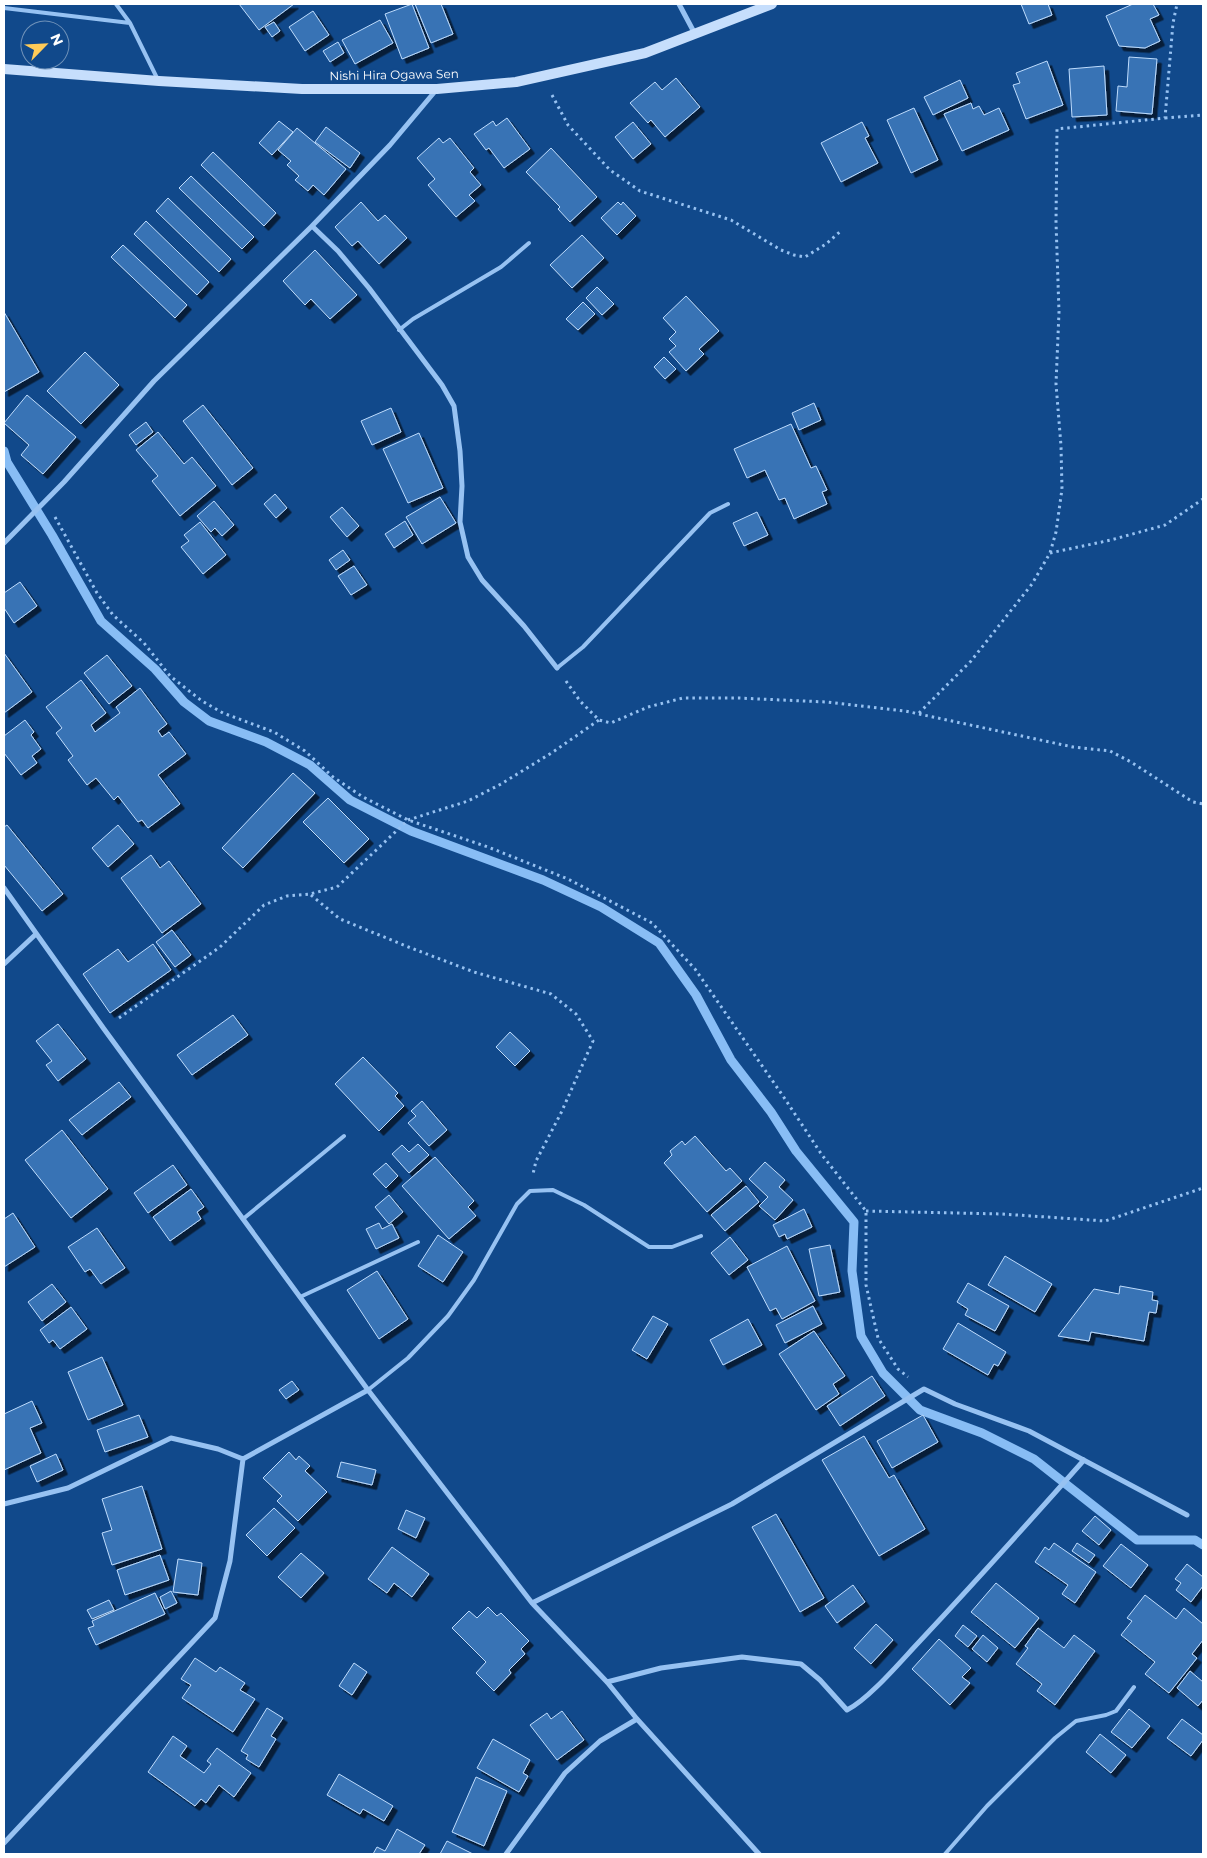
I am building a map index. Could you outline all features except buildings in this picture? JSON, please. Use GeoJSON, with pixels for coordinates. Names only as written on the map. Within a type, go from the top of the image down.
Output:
{"type":"FeatureCollection","features":[{"type":"Feature","properties":{"kind":"main road","name":"Nishi Hira Ogawa Sen"},"geometry":{"type":"LineString","coordinates":[[4,69],[159,81],[302,89],[437,89],[516,82],[645,53],[772,4]]}},
{"type":"Feature","properties":{"kind":"street"},"geometry":{"type":"LineString","coordinates":[[679,4],[695,34]]}},
{"type":"Feature","properties":{"kind":"street"},"geometry":{"type":"LineString","coordinates":[[4,543],[46,501],[154,381],[312,226],[390,145],[437,89]]}},
{"type":"Feature","properties":{"kind":"street"},"geometry":{"type":"LineString","coordinates":[[312,226],[338,251],[369,288],[442,385],[454,406],[462,486],[460,522],[468,557],[482,580],[524,626],[557,668]]}},
{"type":"Feature","properties":{"kind":"street"},"geometry":{"type":"LineString","coordinates":[[4,888],[104,1029],[368,1390],[532,1603],[607,1682],[637,1719],[759,1854]]}},
{"type":"Feature","properties":{"kind":"street"},"geometry":{"type":"LineString","coordinates":[[4,964],[36,934]]}},
{"type":"Feature","properties":{"kind":"street"},"geometry":{"type":"LineString","coordinates":[[532,1603],[732,1504],[924,1389],[955,1404],[1029,1431],[1187,1515]]}},
{"type":"Feature","properties":{"kind":"street"},"geometry":{"type":"LineString","coordinates":[[243,1459],[368,1390]]}},
{"type":"Feature","properties":{"kind":"street"},"geometry":{"type":"LineString","coordinates":[[4,1504],[68,1488],[171,1438],[218,1449],[243,1459]]}},
{"type":"Feature","properties":{"kind":"street"},"geometry":{"type":"LineString","coordinates":[[4,1843],[215,1618],[230,1561],[243,1459]]}},
{"type":"Feature","properties":{"kind":"street"},"geometry":{"type":"LineString","coordinates":[[607,1682],[661,1668],[742,1657],[801,1664],[820,1680],[848,1710],[857,1705],[899,1663],[978,1579],[1084,1460]]}},
{"type":"Feature","properties":{"kind":"street"},"geometry":{"type":"LineString","coordinates":[[506,1854],[565,1773],[600,1740],[637,1719]]}},
{"type":"Feature","properties":{"kind":"lane"},"geometry":{"type":"LineString","coordinates":[[116,4],[130,23],[159,81]]}},
{"type":"Feature","properties":{"kind":"lane"},"geometry":{"type":"LineString","coordinates":[[4,8],[130,23]]}},
{"type":"Feature","properties":{"kind":"lane"},"geometry":{"type":"LineString","coordinates":[[399,330],[413,319],[501,267],[529,243]]}},
{"type":"Feature","properties":{"kind":"lane"},"geometry":{"type":"LineString","coordinates":[[557,668],[583,647],[710,513],[728,504]]}},
{"type":"Feature","properties":{"kind":"lane"},"geometry":{"type":"LineString","coordinates":[[243,1219],[344,1136]]}},
{"type":"Feature","properties":{"kind":"lane"},"geometry":{"type":"LineString","coordinates":[[368,1390],[408,1358],[448,1316],[474,1280],[517,1204],[530,1191],[553,1190],[584,1205],[650,1246],[672,1247],[701,1236]]}},
{"type":"Feature","properties":{"kind":"lane"},"geometry":{"type":"LineString","coordinates":[[300,1297],[418,1242]]}},
{"type":"Feature","properties":{"kind":"lane"},"geometry":{"type":"LineString","coordinates":[[945,1854],[987,1806],[1055,1738],[1076,1721],[1116,1711],[1134,1687]]}},
{"type":"Feature","properties":{"kind":"path"},"geometry":{"type":"LineString","coordinates":[[1165,118],[1173,23],[1177,4]]}},
{"type":"Feature","properties":{"kind":"path"},"geometry":{"type":"LineString","coordinates":[[542,77],[568,125],[610,170],[640,190],[731,220],[794,256],[805,257],[826,244],[842,230]]}},
{"type":"Feature","properties":{"kind":"path"},"geometry":{"type":"LineString","coordinates":[[919,714],[971,661],[1032,584],[1050,553],[1056,532],[1062,488],[1056,384],[1059,312],[1056,222],[1057,130],[1203,115]]}},
{"type":"Feature","properties":{"kind":"path"},"geometry":{"type":"LineString","coordinates":[[1050,553],[1112,540],[1165,525],[1203,499]]}},
{"type":"Feature","properties":{"kind":"path"},"geometry":{"type":"LineString","coordinates":[[46,501],[97,592],[113,615],[144,642],[170,676],[202,701],[223,713],[274,732],[305,751],[333,777],[363,798],[408,820],[488,847],[568,879],[652,923],[696,969],[822,1155],[866,1211],[866,1285],[878,1338],[898,1369],[924,1389]]}},
{"type":"Feature","properties":{"kind":"path"},"geometry":{"type":"LineString","coordinates":[[557,668],[580,701],[599,720],[611,723],[648,707],[683,698],[738,698],[826,702],[919,714],[1073,746],[1110,751],[1131,762],[1193,802],[1203,804]]}},
{"type":"Feature","properties":{"kind":"path"},"geometry":{"type":"LineString","coordinates":[[104,1029],[220,947],[264,905],[287,896],[310,894],[337,887],[408,820],[468,801],[501,784],[553,752],[599,720]]}},
{"type":"Feature","properties":{"kind":"path"},"geometry":{"type":"LineString","coordinates":[[310,894],[340,918],[474,972],[551,994],[576,1014],[592,1041],[561,1113],[536,1161],[530,1191]]}},
{"type":"Feature","properties":{"kind":"path"},"geometry":{"type":"LineString","coordinates":[[866,1211],[1002,1214],[1105,1221],[1203,1188]]}},
{"type":"Feature","properties":{"kind":"waterway"},"geometry":{"type":"LineString","coordinates":[[4,451],[7,462],[52,535],[101,621],[155,669],[184,702],[209,721],[266,742],[310,765],[350,800],[411,831],[543,880],[601,907],[659,943],[696,995],[731,1060],[771,1112],[796,1151],[854,1222],[852,1271],[861,1336],[883,1373],[920,1410],[982,1433],[1034,1459],[1137,1540],[1195,1540],[1203,1545]]}}]}
